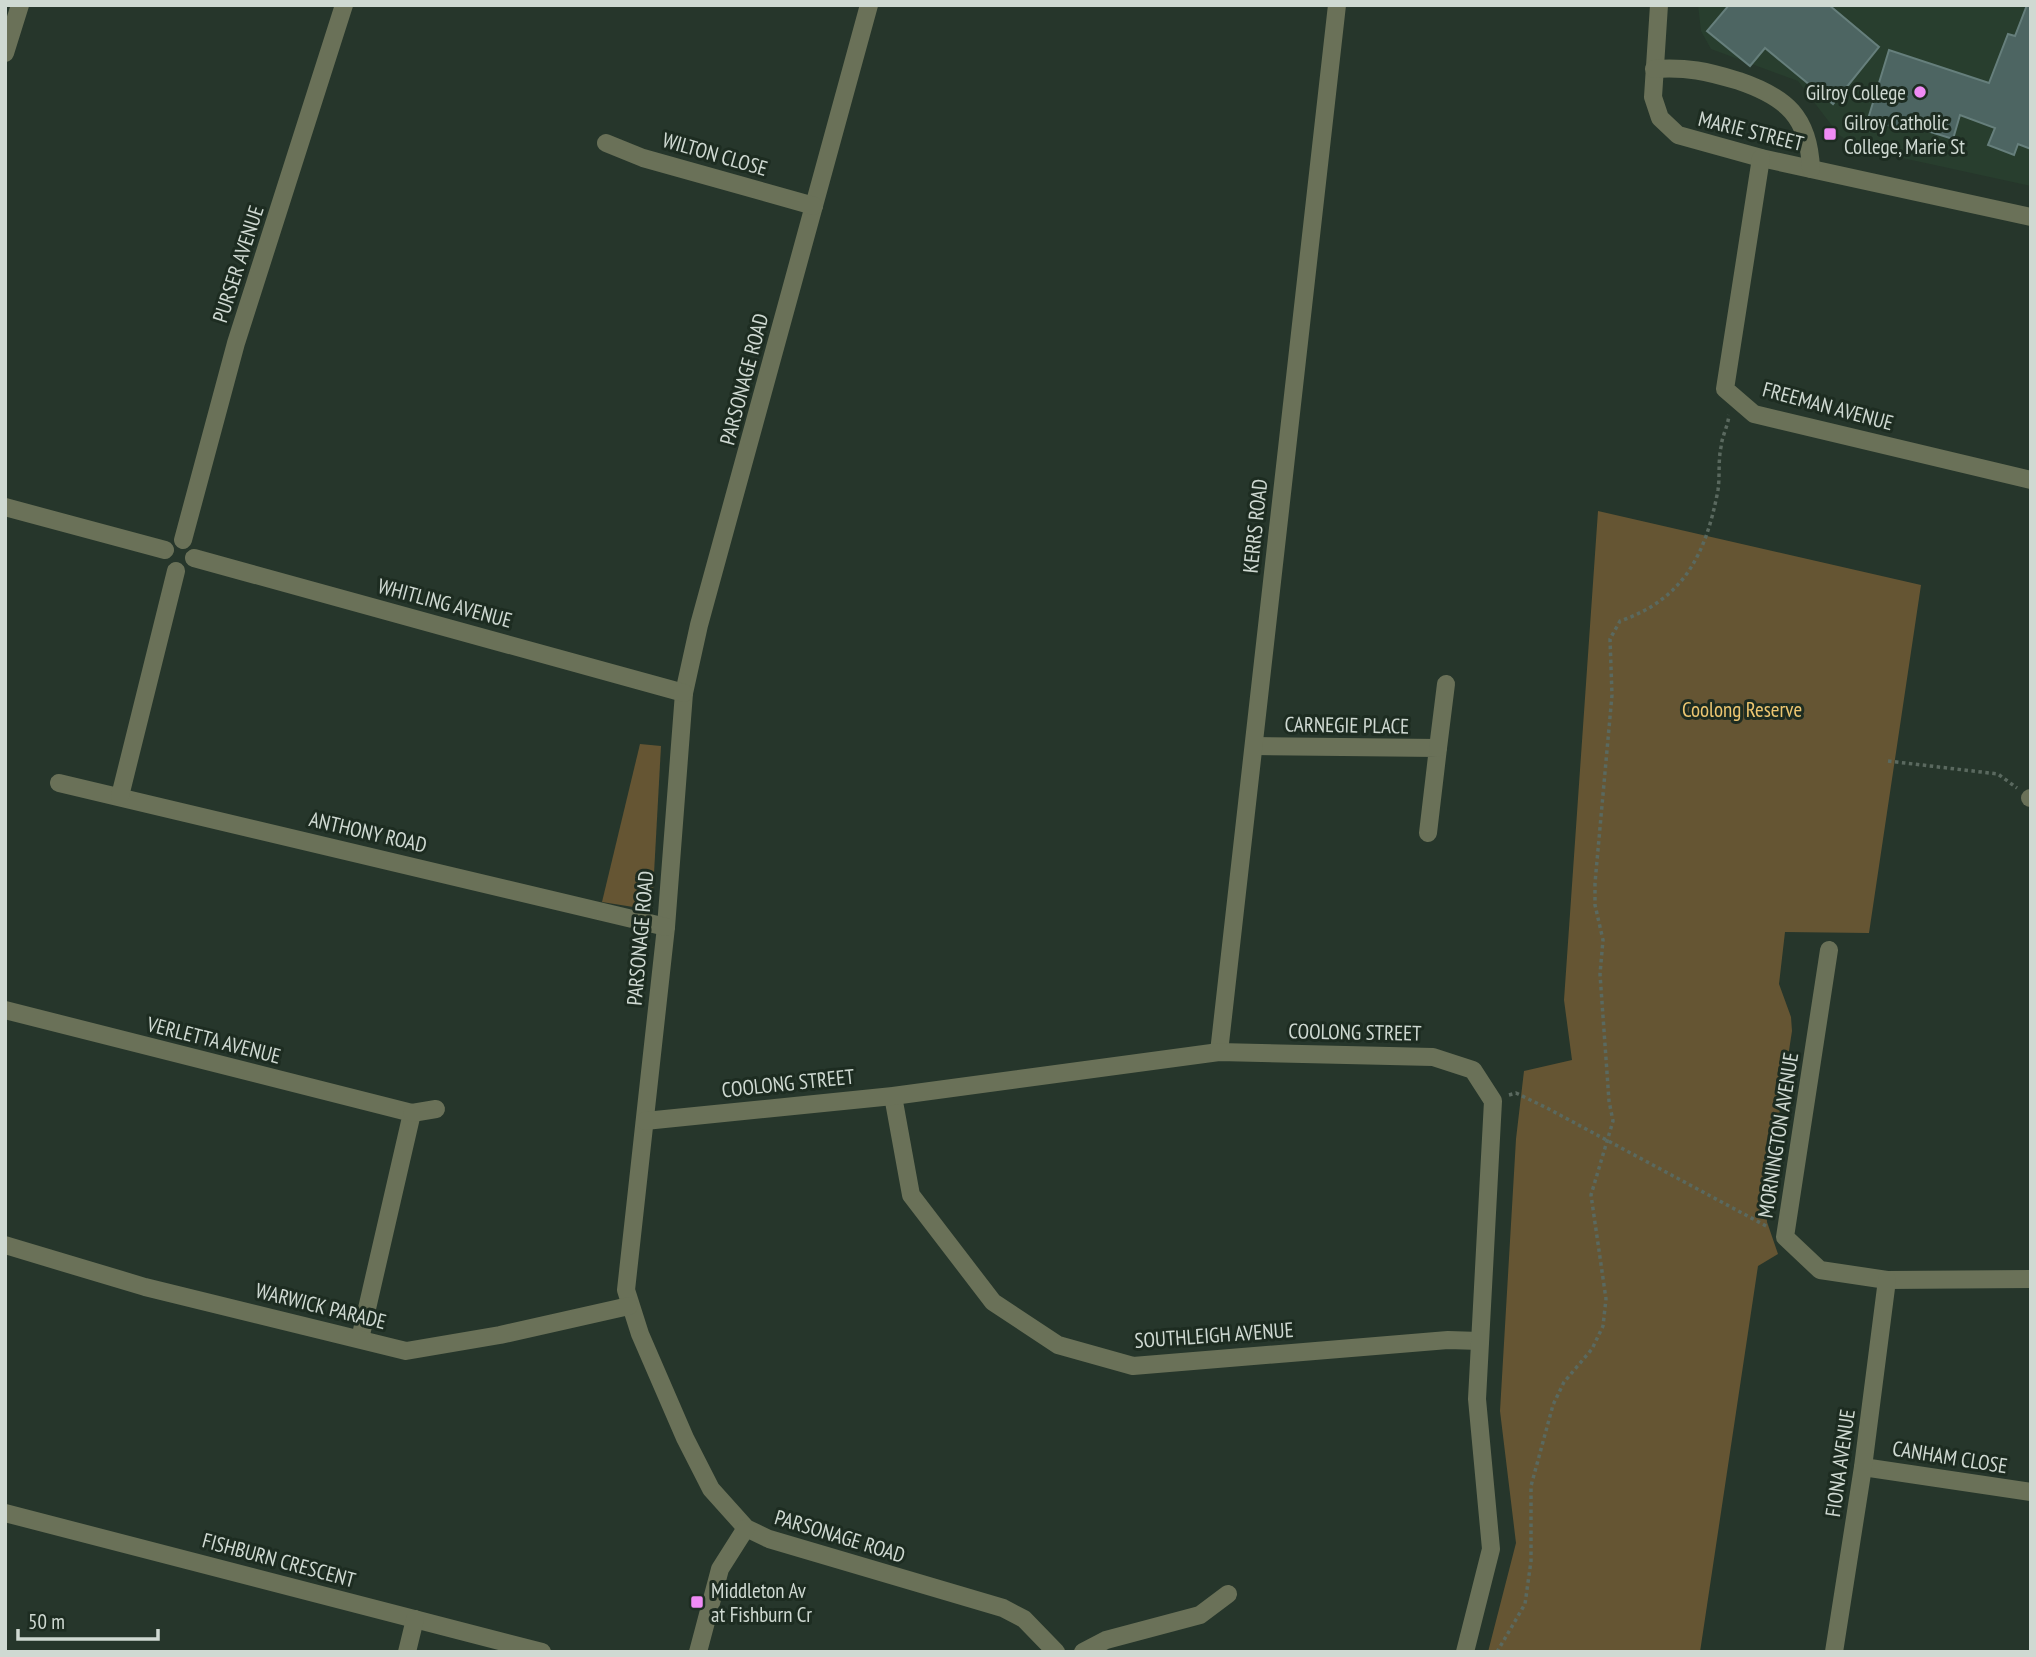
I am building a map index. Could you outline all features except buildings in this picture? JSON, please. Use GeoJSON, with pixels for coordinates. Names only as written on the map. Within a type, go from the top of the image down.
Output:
{"type":"FeatureCollection","features":[{"type":"Feature","properties":{"kind":"street"},"geometry":{"type":"LineString","coordinates":[[5,53],[20,5]]}},
{"type":"Feature","properties":{"kind":"street","name":"PURSER AVENUE"},"geometry":{"type":"LineString","coordinates":[[183,540],[236,343],[344,5]]}},
{"type":"Feature","properties":{"kind":"street","name":"PARSONAGE ROAD"},"geometry":{"type":"LineString","coordinates":[[869,5],[699,625],[684,693],[666,927],[626,1276],[628,1306],[685,1438],[711,1489],[746,1528],[769,1539],[1003,1608],[1024,1619],[1056,1652]]}},
{"type":"Feature","properties":{"kind":"street","name":"KERRS ROAD"},"geometry":{"type":"LineString","coordinates":[[1219,1052],[1337,5]]}},
{"type":"Feature","properties":{"kind":"street","name":"MARIE STREET"},"geometry":{"type":"LineString","coordinates":[[1659,5],[1654,104],[1669,129],[1685,138],[1761,158],[2031,217]]}},
{"type":"Feature","properties":{"kind":"street"},"geometry":{"type":"LineString","coordinates":[[1654,69],[1701,69],[1767,91],[1788,105],[1796,115],[1810,147],[1811,169]]}},
{"type":"Feature","properties":{"kind":"street","name":"WILTON CLOSE"},"geometry":{"type":"LineString","coordinates":[[606,143],[643,158],[814,206]]}},
{"type":"Feature","properties":{"kind":"street"},"geometry":{"type":"LineString","coordinates":[[1726,389],[1761,158]]}},
{"type":"Feature","properties":{"kind":"street","name":"FREEMAN AVENUE"},"geometry":{"type":"LineString","coordinates":[[1726,389],[1754,414],[2031,480]]}},
{"type":"Feature","properties":{"kind":"street"},"geometry":{"type":"LineString","coordinates":[[5,508],[165,550]]}},
{"type":"Feature","properties":{"kind":"street"},"geometry":{"type":"LineString","coordinates":[[183,540],[192,546],[194,558],[188,567],[176,571],[166,563],[165,550],[173,541],[183,540]]}},
{"type":"Feature","properties":{"kind":"street","name":"WHITLING AVENUE"},"geometry":{"type":"LineString","coordinates":[[194,558],[684,693]]}},
{"type":"Feature","properties":{"kind":"street"},"geometry":{"type":"LineString","coordinates":[[120,796],[176,571]]}},
{"type":"Feature","properties":{"kind":"street","name":"CARNEGIE PLACE"},"geometry":{"type":"LineString","coordinates":[[1428,832],[1446,684]]}},
{"type":"Feature","properties":{"kind":"street","name":"CARNEGIE PLACE"},"geometry":{"type":"LineString","coordinates":[[1254,746],[1438,748]]}},
{"type":"Feature","properties":{"kind":"street","name":"ANTHONY ROAD"},"geometry":{"type":"LineString","coordinates":[[59,783],[666,927]]}},
{"type":"Feature","properties":{"kind":"street","name":"MORNINGTON AVENUE"},"geometry":{"type":"LineString","coordinates":[[1829,950],[1785,1237],[1820,1270],[1887,1280],[2031,1279]]}},
{"type":"Feature","properties":{"kind":"street","name":"VERLETTA AVENUE"},"geometry":{"type":"LineString","coordinates":[[5,1010],[412,1112],[436,1109]]}},
{"type":"Feature","properties":{"kind":"street","name":"COOLONG STREET"},"geometry":{"type":"LineString","coordinates":[[645,1121],[893,1096],[1219,1052],[1433,1057],[1473,1070],[1493,1101]]}},
{"type":"Feature","properties":{"kind":"street","name":"SOUTHLEIGH AVENUE"},"geometry":{"type":"LineString","coordinates":[[893,1096],[911,1195],[993,1302],[1058,1345],[1133,1366],[1448,1340],[1480,1341]]}},
{"type":"Feature","properties":{"kind":"street"},"geometry":{"type":"LineString","coordinates":[[1465,1652],[1491,1549],[1477,1420],[1493,1101]]}},
{"type":"Feature","properties":{"kind":"street"},"geometry":{"type":"LineString","coordinates":[[360,1339],[412,1112]]}},
{"type":"Feature","properties":{"kind":"street","name":"WARWICK PARADE"},"geometry":{"type":"LineString","coordinates":[[5,1245],[145,1287],[406,1351],[500,1335],[628,1306]]}},
{"type":"Feature","properties":{"kind":"street","name":"FIONA AVENUE"},"geometry":{"type":"LineString","coordinates":[[1834,1652],[1863,1467],[1887,1280]]}},
{"type":"Feature","properties":{"kind":"street","name":"CANHAM CLOSE"},"geometry":{"type":"LineString","coordinates":[[1863,1467],[2031,1492]]}},
{"type":"Feature","properties":{"kind":"street","name":"FISHBURN CRESCENT"},"geometry":{"type":"LineString","coordinates":[[5,1513],[542,1652]]}},
{"type":"Feature","properties":{"kind":"street"},"geometry":{"type":"LineString","coordinates":[[698,1652],[720,1569],[746,1528]]}},
{"type":"Feature","properties":{"kind":"street"},"geometry":{"type":"LineString","coordinates":[[1083,1652],[1106,1640],[1200,1615],[1228,1594]]}},
{"type":"Feature","properties":{"kind":"street"},"geometry":{"type":"LineString","coordinates":[[407,1652],[415,1619]]}},
{"type":"Feature","properties":{"kind":"path"},"geometry":{"type":"LineString","coordinates":[[1497,1652],[1525,1604],[1531,1562],[1531,1486],[1553,1405],[1564,1382],[1592,1349],[1603,1326],[1606,1299],[1591,1195],[1613,1121],[1609,1101],[1600,974],[1602,940],[1595,905],[1612,695],[1609,639],[1620,621],[1647,611],[1673,591],[1696,562],[1709,529],[1718,488],[1721,447],[1729,417],[1726,389]]}},
{"type":"Feature","properties":{"kind":"path"},"geometry":{"type":"LineString","coordinates":[[1888,761],[1998,774],[2030,798]]}},
{"type":"Feature","properties":{"kind":"path"},"geometry":{"type":"LineString","coordinates":[[1493,1101],[1516,1093],[1785,1237]]}},
{"type":"Feature","properties":{"kind":"shaded area","name":"Gilroy College"},"geometry":{"type":"Polygon","coordinates":[[[1698,5],[2031,5],[2031,186],[1861,149],[1839,135],[1798,81],[1711,49],[1701,31],[1698,5]]]}},
{"type":"Feature","properties":{"kind":"green space","name":"Coolong Reserve"},"geometry":{"type":"Polygon","coordinates":[[[1598,511],[1921,585],[1869,933],[1785,932],[1779,984],[1791,1017],[1792,1031],[1766,1200],[1767,1222],[1778,1254],[1758,1266],[1700,1652],[1488,1652],[1516,1543],[1500,1411],[1516,1139],[1524,1071],[1572,1060],[1564,1000],[1598,511]]]}},
{"type":"Feature","properties":{"kind":"green space"},"geometry":{"type":"Polygon","coordinates":[[[640,744],[661,746],[652,910],[602,902],[640,744]]]}},
{"type":"Feature","properties":{"kind":"place","name":"Gilroy College"},"geometry":{"type":"Point","coordinates":[1920,92]}},
{"type":"Feature","properties":{"kind":"place","name":"Gilroy Catholic College, Marie St"},"geometry":{"type":"Point","coordinates":[1830,134]}},
{"type":"Feature","properties":{"kind":"place","name":"Middleton Av at Fishburn Cr"},"geometry":{"type":"Point","coordinates":[697,1602]}}]}
